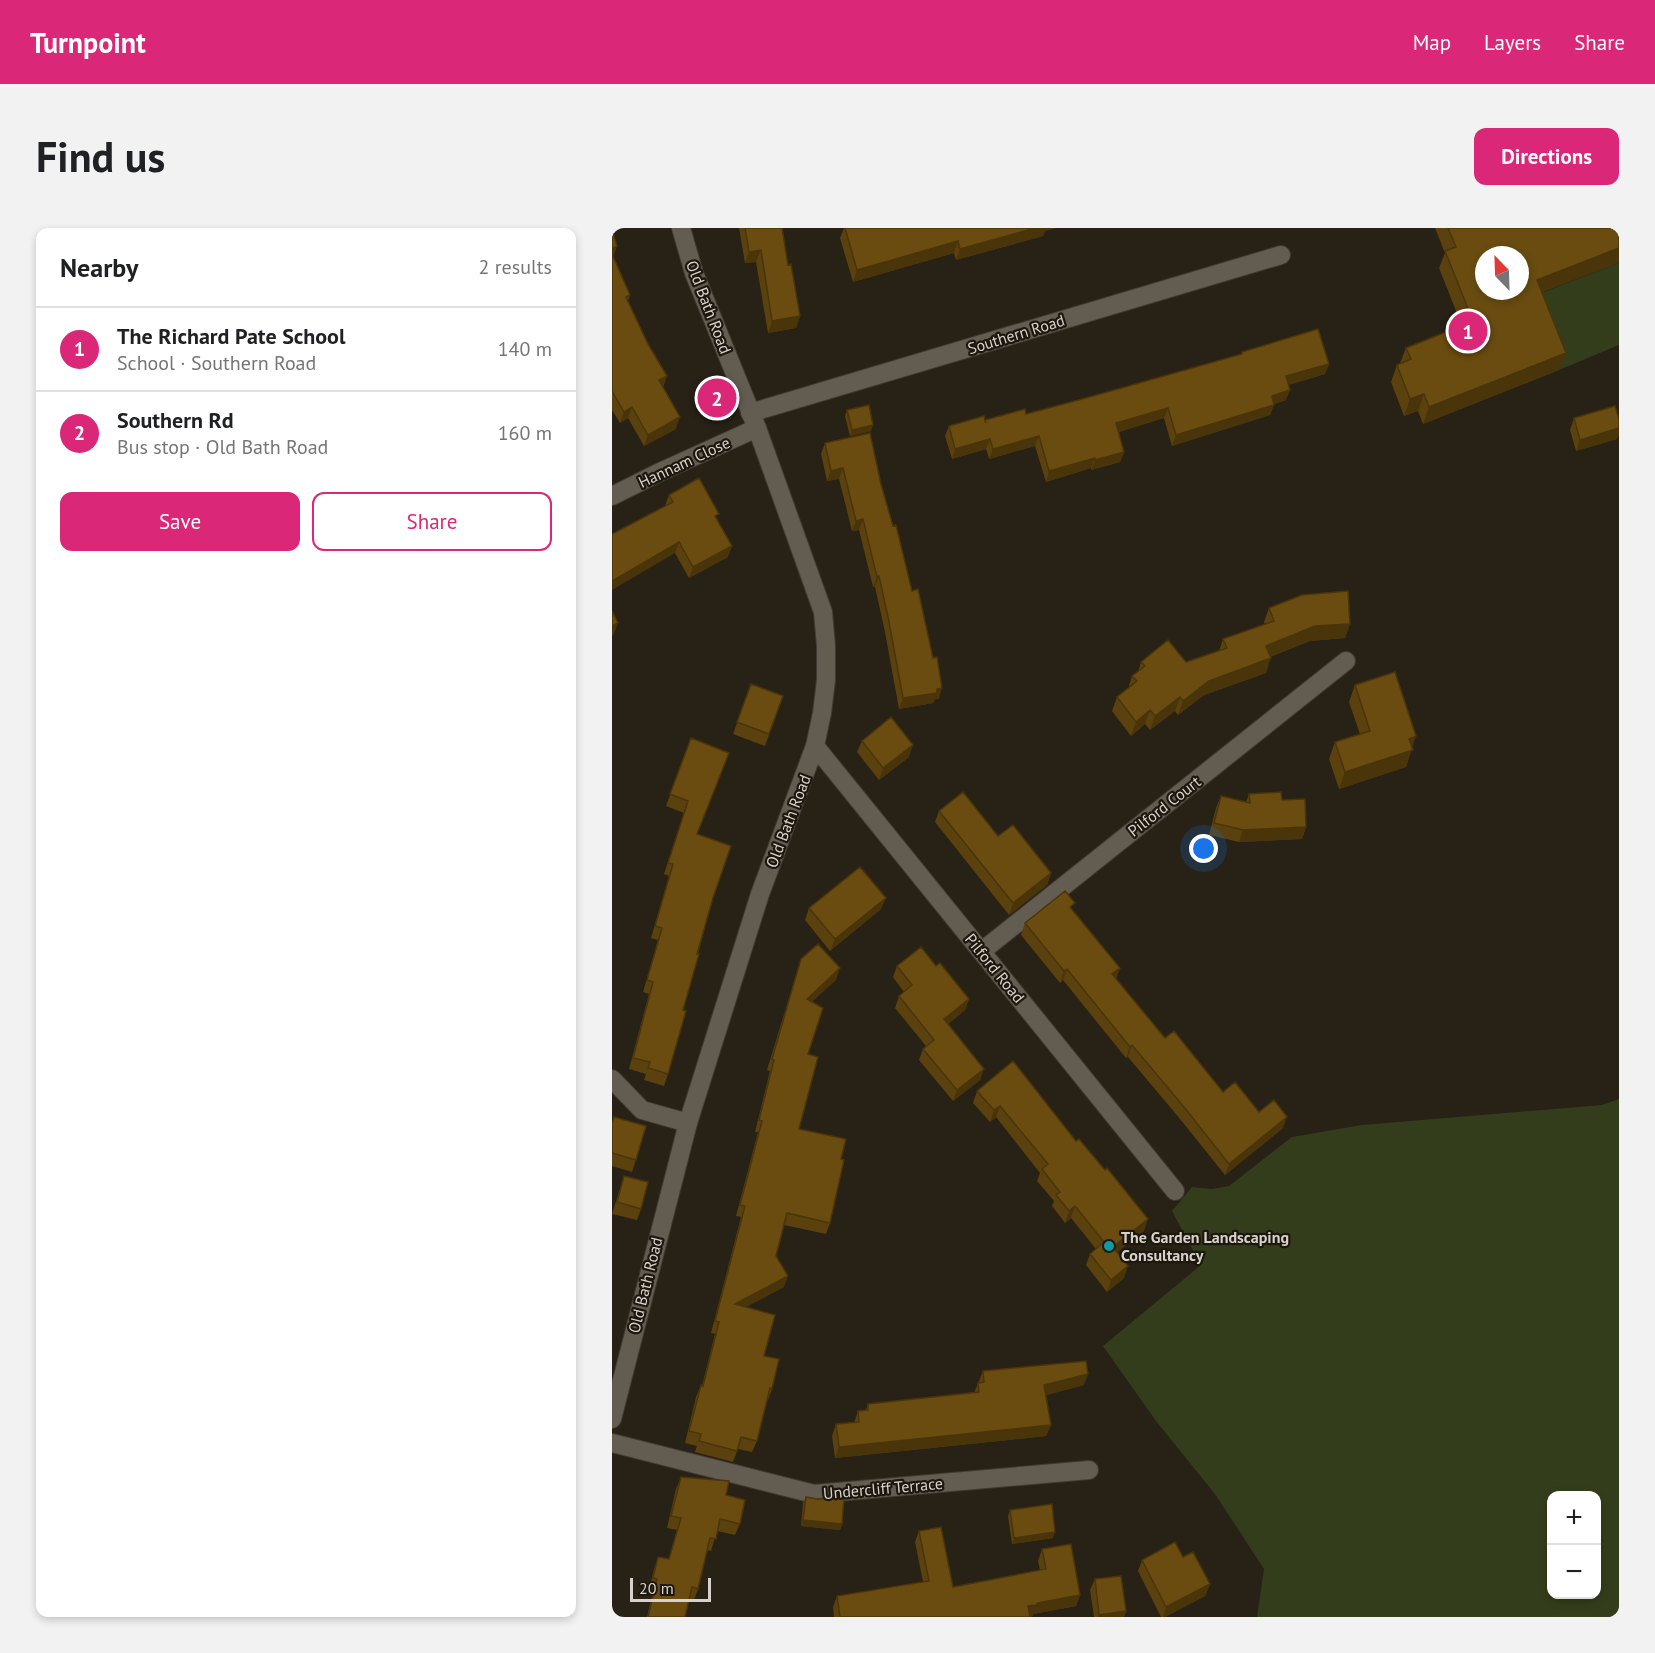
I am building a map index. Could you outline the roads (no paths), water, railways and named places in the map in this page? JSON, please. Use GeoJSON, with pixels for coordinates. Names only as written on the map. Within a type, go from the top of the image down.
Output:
{"type":"FeatureCollection","features":[{"type":"Feature","properties":{"kind":"street","name":"Old Bath Road"},"geometry":{"type":"LineString","coordinates":[[612,1419],[688,1123],[760,894],[815,746],[826,680],[823,612],[754,421],[694,273],[681,228]]}},
{"type":"Feature","properties":{"kind":"street","name":"Southern Road"},"geometry":{"type":"LineString","coordinates":[[754,421],[1281,255]]}},
{"type":"Feature","properties":{"kind":"street","name":"Hannam Close"},"geometry":{"type":"LineString","coordinates":[[612,496],[754,421]]}},
{"type":"Feature","properties":{"kind":"street","name":"Pilford Court"},"geometry":{"type":"LineString","coordinates":[[982,951],[1346,661]]}},
{"type":"Feature","properties":{"kind":"street","name":"Pilford Road"},"geometry":{"type":"LineString","coordinates":[[815,746],[1175,1191]]}},
{"type":"Feature","properties":{"kind":"street"},"geometry":{"type":"LineString","coordinates":[[612,1079],[642,1110],[688,1123]]}},
{"type":"Feature","properties":{"kind":"street","name":"Undercliff Terrace"},"geometry":{"type":"LineString","coordinates":[[612,1443],[814,1494],[1089,1470]]}},
{"type":"Feature","properties":{"kind":"place","name":"The Richard Pate School"},"geometry":{"type":"Point","coordinates":[1468,331]}},
{"type":"Feature","properties":{"kind":"place","name":"Southern Rd"},"geometry":{"type":"Point","coordinates":[717,398]}},
{"type":"Feature","properties":{"kind":"place","name":"The Garden Landscaping Consultancy"},"geometry":{"type":"Point","coordinates":[1109,1246]}}]}
